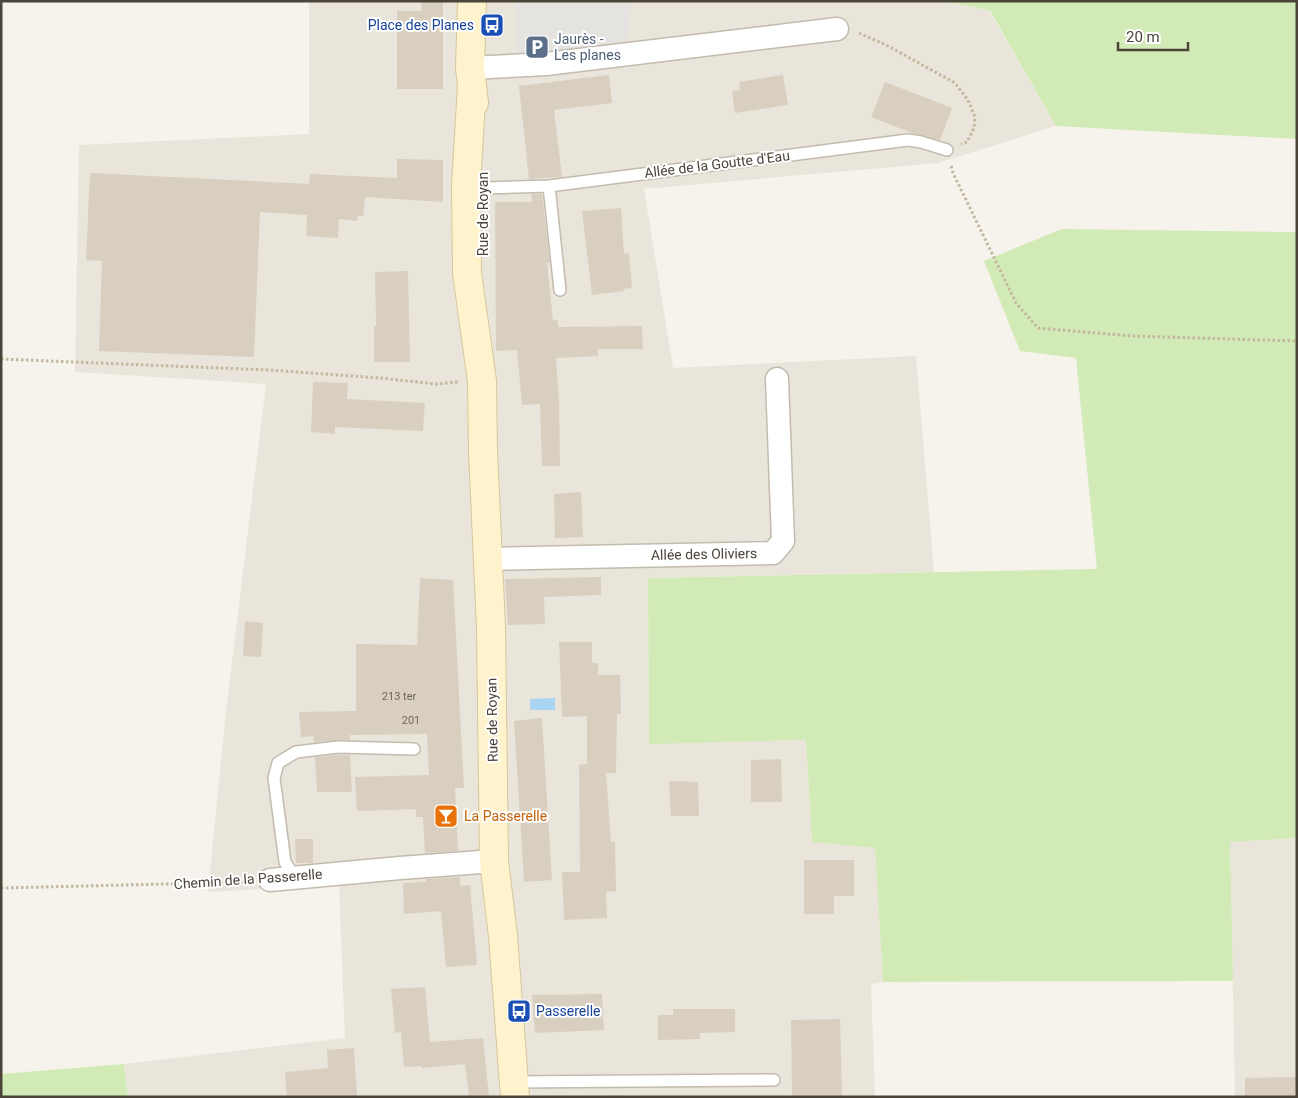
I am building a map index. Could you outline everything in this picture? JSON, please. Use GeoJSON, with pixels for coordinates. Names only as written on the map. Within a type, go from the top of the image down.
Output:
{"type":"FeatureCollection","features":[{"type":"Feature","properties":{"kind":"main road","name":"Rue de Royan"},"geometry":{"type":"LineString","coordinates":[[472,1],[466,185],[467,273],[482,381],[491,638],[494,861],[503,936],[515,1089]]}},
{"type":"Feature","properties":{"kind":"main road","name":"Rue de Royan"},"geometry":{"type":"LineString","coordinates":[[471,76],[485,188],[478,344]]}},
{"type":"Feature","properties":{"kind":"street"},"geometry":{"type":"LineString","coordinates":[[471,76],[546,64],[837,29]]}},
{"type":"Feature","properties":{"kind":"street","name":"Allée des Oliviers"},"geometry":{"type":"LineString","coordinates":[[488,559],[773,553],[783,541],[777,379]]}},
{"type":"Feature","properties":{"kind":"street","name":"Chemin de la Passerelle"},"geometry":{"type":"LineString","coordinates":[[270,880],[494,861]]}},
{"type":"Feature","properties":{"kind":"lane","name":"Allée de la Goutte d'Eau"},"geometry":{"type":"LineString","coordinates":[[485,188],[549,186],[908,140],[947,150]]}},
{"type":"Feature","properties":{"kind":"lane"},"geometry":{"type":"LineString","coordinates":[[549,186],[560,290]]}},
{"type":"Feature","properties":{"kind":"lane"},"geometry":{"type":"LineString","coordinates":[[295,878],[285,862],[274,778],[278,763],[296,752],[338,747],[414,749]]}},
{"type":"Feature","properties":{"kind":"lane"},"geometry":{"type":"LineString","coordinates":[[515,1089],[774,1080]]}},
{"type":"Feature","properties":{"kind":"path"},"geometry":{"type":"LineString","coordinates":[[837,29],[852,29],[888,46],[955,84],[968,100],[975,117],[974,128],[967,142],[947,150],[953,173],[1016,303],[1038,328],[1132,336],[1297,341]]}},
{"type":"Feature","properties":{"kind":"path"},"geometry":{"type":"LineString","coordinates":[[1,359],[269,370],[436,384],[482,381]]}},
{"type":"Feature","properties":{"kind":"path","name":"Chemin de la Passerelle"},"geometry":{"type":"LineString","coordinates":[[1,888],[270,880]]}},
{"type":"Feature","properties":{"kind":"shaded area"},"geometry":{"type":"Polygon","coordinates":[[[309,1],[945,1],[989,11],[1056,126],[938,163],[644,189],[673,368],[916,356],[934,572],[648,578],[649,743],[806,740],[812,842],[875,848],[883,982],[871,984],[875,1097],[128,1097],[124,1064],[345,1038],[339,885],[208,892],[226,711],[266,384],[75,372],[79,145],[309,134],[309,1]]]}},
{"type":"Feature","properties":{"kind":"shaded area"},"geometry":{"type":"Polygon","coordinates":[[[515,1],[630,1],[629,54],[518,67],[515,1]]]}},
{"type":"Feature","properties":{"kind":"shaded area"},"geometry":{"type":"Polygon","coordinates":[[[1297,838],[1297,1097],[1235,1097],[1230,842],[1297,838]]]}},
{"type":"Feature","properties":{"kind":"green space"},"geometry":{"type":"Polygon","coordinates":[[[945,1],[1297,1],[1297,139],[1056,126],[990,11],[945,1]]]}},
{"type":"Feature","properties":{"kind":"green space"},"geometry":{"type":"Polygon","coordinates":[[[1062,229],[1297,232],[1297,838],[1230,842],[1233,981],[883,982],[875,848],[812,842],[806,740],[649,744],[648,578],[1097,569],[1076,358],[1020,351],[984,261],[1062,229]]]}},
{"type":"Feature","properties":{"kind":"green space"},"geometry":{"type":"Polygon","coordinates":[[[124,1064],[128,1097],[1,1097],[1,1074],[124,1064]]]}},
{"type":"Feature","properties":{"kind":"water"},"geometry":{"type":"Polygon","coordinates":[[[555,698],[555,710],[530,710],[530,699],[555,698]]]}},
{"type":"Feature","properties":{"kind":"building"},"geometry":{"type":"Polygon","coordinates":[[[422,1],[443,1],[443,89],[397,89],[397,11],[421,11],[422,1]]]}},
{"type":"Feature","properties":{"kind":"building"},"geometry":{"type":"Polygon","coordinates":[[[609,75],[612,103],[554,110],[562,177],[529,179],[519,86],[609,75]]]}},
{"type":"Feature","properties":{"kind":"building"},"geometry":{"type":"Polygon","coordinates":[[[783,75],[788,105],[735,113],[732,91],[740,90],[739,82],[783,75]]]}},
{"type":"Feature","properties":{"kind":"building"},"geometry":{"type":"Polygon","coordinates":[[[885,82],[952,108],[940,140],[912,133],[871,117],[885,82]]]}},
{"type":"Feature","properties":{"kind":"building"},"geometry":{"type":"Polygon","coordinates":[[[397,159],[443,160],[443,202],[365,197],[363,216],[358,216],[357,221],[339,219],[338,238],[306,236],[307,215],[260,212],[254,357],[99,351],[102,261],[86,260],[90,173],[309,184],[310,174],[397,178],[397,159]]]}},
{"type":"Feature","properties":{"kind":"building"},"geometry":{"type":"Polygon","coordinates":[[[531,194],[542,194],[550,263],[547,263],[553,320],[558,320],[558,327],[642,326],[643,349],[598,349],[598,356],[556,358],[560,466],[542,466],[540,404],[522,405],[517,350],[496,351],[495,202],[532,202],[531,194]]]}},
{"type":"Feature","properties":{"kind":"building"},"geometry":{"type":"Polygon","coordinates":[[[621,208],[624,254],[629,253],[632,288],[623,289],[624,291],[592,295],[582,211],[621,208]]]}},
{"type":"Feature","properties":{"kind":"building"},"geometry":{"type":"Polygon","coordinates":[[[408,271],[410,362],[374,362],[374,326],[376,326],[375,272],[408,271]]]}},
{"type":"Feature","properties":{"kind":"building"},"geometry":{"type":"Polygon","coordinates":[[[313,382],[348,383],[347,399],[425,403],[423,431],[335,427],[335,434],[311,432],[313,382]]]}},
{"type":"Feature","properties":{"kind":"building"},"geometry":{"type":"Polygon","coordinates":[[[581,492],[583,537],[555,538],[554,494],[581,492]]]}},
{"type":"Feature","properties":{"kind":"building"},"geometry":{"type":"Polygon","coordinates":[[[601,577],[601,595],[544,597],[545,624],[508,625],[505,579],[601,577]]]}},
{"type":"Feature","properties":{"kind":"building"},"geometry":{"type":"Polygon","coordinates":[[[420,578],[453,580],[464,788],[455,788],[458,851],[425,853],[423,817],[416,817],[416,809],[357,811],[355,777],[429,775],[427,734],[350,735],[350,740],[314,742],[313,736],[301,737],[299,712],[356,711],[356,644],[417,645],[420,578]]]}},
{"type":"Feature","properties":{"kind":"building"},"geometry":{"type":"Polygon","coordinates":[[[245,621],[263,623],[261,657],[243,656],[245,621]]]}},
{"type":"Feature","properties":{"kind":"building"},"geometry":{"type":"Polygon","coordinates":[[[559,642],[592,642],[592,663],[598,663],[598,675],[620,675],[621,714],[617,714],[616,773],[606,773],[611,842],[615,842],[616,891],[606,892],[607,918],[564,920],[562,872],[580,872],[579,765],[587,764],[587,716],[562,717],[559,642]]]}},
{"type":"Feature","properties":{"kind":"building"},"geometry":{"type":"Polygon","coordinates":[[[542,718],[552,880],[524,882],[514,721],[542,718]]]}},
{"type":"Feature","properties":{"kind":"building"},"geometry":{"type":"Polygon","coordinates":[[[350,755],[352,792],[317,792],[315,757],[350,755]]]}},
{"type":"Feature","properties":{"kind":"building"},"geometry":{"type":"Polygon","coordinates":[[[781,759],[782,802],[751,802],[751,760],[781,759]]]}},
{"type":"Feature","properties":{"kind":"building"},"geometry":{"type":"Polygon","coordinates":[[[669,781],[698,782],[699,816],[671,816],[669,781]]]}},
{"type":"Feature","properties":{"kind":"building"},"geometry":{"type":"Polygon","coordinates":[[[295,839],[313,839],[313,863],[296,863],[295,839]]]}},
{"type":"Feature","properties":{"kind":"building"},"geometry":{"type":"Polygon","coordinates":[[[804,860],[854,860],[854,896],[834,896],[834,914],[804,914],[804,860]]]}},
{"type":"Feature","properties":{"kind":"building"},"geometry":{"type":"Polygon","coordinates":[[[460,877],[460,886],[470,885],[477,965],[446,967],[441,911],[404,914],[403,883],[426,882],[426,879],[460,877]]]}},
{"type":"Feature","properties":{"kind":"building"},"geometry":{"type":"Polygon","coordinates":[[[425,987],[430,1042],[483,1038],[489,1097],[469,1097],[465,1064],[422,1068],[422,1066],[404,1067],[401,1032],[395,1033],[391,989],[425,987]]]}},
{"type":"Feature","properties":{"kind":"building"},"geometry":{"type":"Polygon","coordinates":[[[602,994],[604,1030],[535,1033],[532,995],[602,994]]]}},
{"type":"Feature","properties":{"kind":"building"},"geometry":{"type":"Polygon","coordinates":[[[673,1009],[735,1009],[735,1032],[700,1033],[700,1039],[658,1040],[658,1015],[673,1015],[673,1009]]]}},
{"type":"Feature","properties":{"kind":"building"},"geometry":{"type":"Polygon","coordinates":[[[840,1019],[842,1097],[792,1097],[791,1020],[840,1019]]]}},
{"type":"Feature","properties":{"kind":"building"},"geometry":{"type":"Polygon","coordinates":[[[354,1048],[357,1097],[287,1097],[285,1072],[328,1068],[327,1050],[354,1048]]]}},
{"type":"Feature","properties":{"kind":"building"},"geometry":{"type":"Polygon","coordinates":[[[1297,1077],[1297,1097],[1245,1097],[1245,1078],[1297,1077]]]}},
{"type":"Feature","properties":{"kind":"place","name":"Place des Planes"},"geometry":{"type":"Point","coordinates":[492,25]}},
{"type":"Feature","properties":{"kind":"place","name":"Jaurès - Les planes"},"geometry":{"type":"Point","coordinates":[537,47]}},
{"type":"Feature","properties":{"kind":"place","name":"La Passerelle"},"geometry":{"type":"Point","coordinates":[446,816]}},
{"type":"Feature","properties":{"kind":"place","name":"Passerelle"},"geometry":{"type":"Point","coordinates":[519,1011]}}]}
